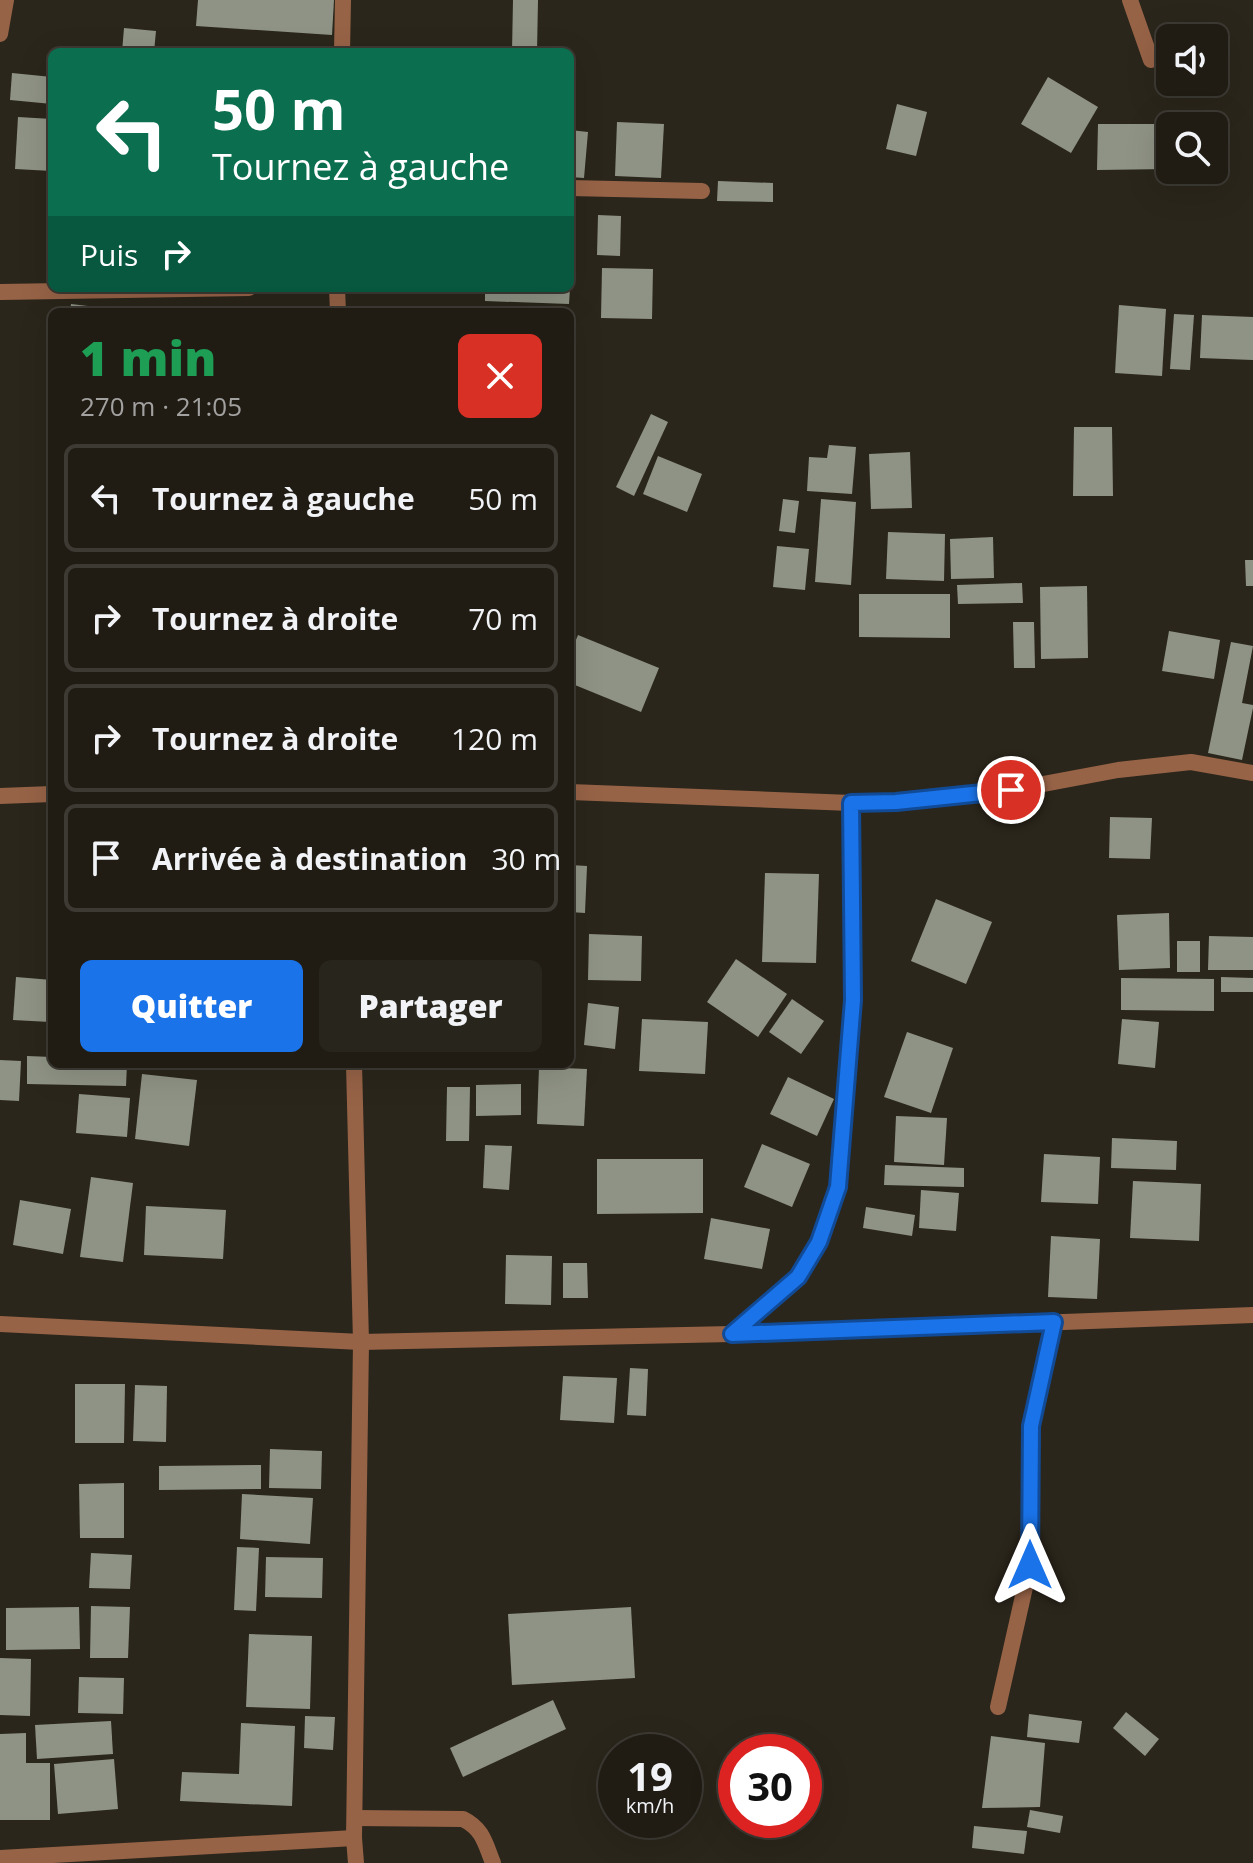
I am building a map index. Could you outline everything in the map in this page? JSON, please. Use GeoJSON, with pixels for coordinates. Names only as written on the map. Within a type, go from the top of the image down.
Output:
{"type":"FeatureCollection","features":[{"type":"Feature","properties":{"kind":"street"},"geometry":{"type":"LineString","coordinates":[[0,34],[6,0]]}},
{"type":"Feature","properties":{"kind":"street"},"geometry":{"type":"LineString","coordinates":[[342,48],[343,0]]}},
{"type":"Feature","properties":{"kind":"street"},"geometry":{"type":"LineString","coordinates":[[1130,0],[1151,60]]}},
{"type":"Feature","properties":{"kind":"street"},"geometry":{"type":"LineString","coordinates":[[574,188],[702,191]]}},
{"type":"Feature","properties":{"kind":"street"},"geometry":{"type":"LineString","coordinates":[[0,292],[48,291]]}},
{"type":"Feature","properties":{"kind":"street"},"geometry":{"type":"LineString","coordinates":[[574,792],[896,802],[1011,790],[1118,770],[1191,762],[1253,773]]}},
{"type":"Feature","properties":{"kind":"street"},"geometry":{"type":"LineString","coordinates":[[0,796],[48,794]]}},
{"type":"Feature","properties":{"kind":"street"},"geometry":{"type":"LineString","coordinates":[[732,1334],[798,1277],[819,1242],[838,1187],[853,1000],[851,803]]}},
{"type":"Feature","properties":{"kind":"street"},"geometry":{"type":"LineString","coordinates":[[354,1068],[361,1342],[356,1863]]}},
{"type":"Feature","properties":{"kind":"street"},"geometry":{"type":"LineString","coordinates":[[0,1324],[361,1342],[732,1334],[1253,1315]]}},
{"type":"Feature","properties":{"kind":"street"},"geometry":{"type":"LineString","coordinates":[[998,1707],[1030,1565],[1031,1426],[1054,1322]]}},
{"type":"Feature","properties":{"kind":"street"},"geometry":{"type":"LineString","coordinates":[[355,1818],[463,1819],[474,1825],[482,1835],[493,1863]]}},
{"type":"Feature","properties":{"kind":"street"},"geometry":{"type":"LineString","coordinates":[[0,1858],[354,1838]]}},
{"type":"Feature","properties":{"kind":"building"},"geometry":{"type":"Polygon","coordinates":[[[198,0],[334,0],[332,35],[196,26],[198,0]]]}},
{"type":"Feature","properties":{"kind":"building"},"geometry":{"type":"Polygon","coordinates":[[[513,0],[538,0],[537,48],[512,48],[513,0]]]}},
{"type":"Feature","properties":{"kind":"building"},"geometry":{"type":"Polygon","coordinates":[[[124,28],[156,31],[154,48],[122,48],[124,28]]]}},
{"type":"Feature","properties":{"kind":"building"},"geometry":{"type":"Polygon","coordinates":[[[12,73],[48,77],[48,104],[10,100],[12,73]]]}},
{"type":"Feature","properties":{"kind":"building"},"geometry":{"type":"Polygon","coordinates":[[[1048,77],[1098,107],[1071,153],[1021,124],[1048,77]]]}},
{"type":"Feature","properties":{"kind":"building"},"geometry":{"type":"Polygon","coordinates":[[[897,104],[927,112],[916,156],[886,149],[897,104]]]}},
{"type":"Feature","properties":{"kind":"building"},"geometry":{"type":"Polygon","coordinates":[[[18,117],[48,119],[48,171],[15,169],[18,117]]]}},
{"type":"Feature","properties":{"kind":"building"},"geometry":{"type":"Polygon","coordinates":[[[617,122],[664,124],[661,178],[615,176],[617,122]]]}},
{"type":"Feature","properties":{"kind":"building"},"geometry":{"type":"Polygon","coordinates":[[[1098,124],[1156,124],[1156,169],[1097,170],[1098,124]]]}},
{"type":"Feature","properties":{"kind":"building"},"geometry":{"type":"Polygon","coordinates":[[[574,130],[588,132],[584,178],[574,177],[574,130]]]}},
{"type":"Feature","properties":{"kind":"building"},"geometry":{"type":"Polygon","coordinates":[[[718,181],[773,183],[773,202],[717,201],[718,181]]]}},
{"type":"Feature","properties":{"kind":"building"},"geometry":{"type":"Polygon","coordinates":[[[598,215],[621,216],[620,256],[597,255],[598,215]]]}},
{"type":"Feature","properties":{"kind":"building"},"geometry":{"type":"Polygon","coordinates":[[[602,268],[653,269],[652,319],[601,318],[602,268]]]}},
{"type":"Feature","properties":{"kind":"building"},"geometry":{"type":"Polygon","coordinates":[[[485,292],[570,292],[569,304],[485,301],[485,292]]]}},
{"type":"Feature","properties":{"kind":"building"},"geometry":{"type":"Polygon","coordinates":[[[71,304],[104,308],[70,308],[71,304]]]}},
{"type":"Feature","properties":{"kind":"building"},"geometry":{"type":"Polygon","coordinates":[[[1119,305],[1166,309],[1162,376],[1115,373],[1119,305]]]}},
{"type":"Feature","properties":{"kind":"building"},"geometry":{"type":"Polygon","coordinates":[[[1174,314],[1194,315],[1190,370],[1170,369],[1174,314]]]}},
{"type":"Feature","properties":{"kind":"building"},"geometry":{"type":"Polygon","coordinates":[[[1202,315],[1253,317],[1253,360],[1200,358],[1202,315]]]}},
{"type":"Feature","properties":{"kind":"building"},"geometry":{"type":"Polygon","coordinates":[[[651,414],[668,422],[634,496],[616,487],[651,414]]]}},
{"type":"Feature","properties":{"kind":"building"},"geometry":{"type":"Polygon","coordinates":[[[1074,427],[1112,427],[1113,496],[1073,496],[1074,427]]]}},
{"type":"Feature","properties":{"kind":"building"},"geometry":{"type":"Polygon","coordinates":[[[829,445],[856,447],[852,494],[807,491],[809,457],[827,458],[829,445]]]}},
{"type":"Feature","properties":{"kind":"building"},"geometry":{"type":"Polygon","coordinates":[[[910,452],[912,508],[871,509],[869,454],[910,452]]]}},
{"type":"Feature","properties":{"kind":"building"},"geometry":{"type":"Polygon","coordinates":[[[658,456],[702,474],[687,512],[643,494],[658,456]]]}},
{"type":"Feature","properties":{"kind":"building"},"geometry":{"type":"Polygon","coordinates":[[[783,499],[799,501],[795,533],[779,531],[783,499]]]}},
{"type":"Feature","properties":{"kind":"building"},"geometry":{"type":"Polygon","coordinates":[[[821,499],[856,502],[851,585],[815,582],[821,499]]]}},
{"type":"Feature","properties":{"kind":"building"},"geometry":{"type":"Polygon","coordinates":[[[888,532],[945,534],[944,581],[886,579],[888,532]]]}},
{"type":"Feature","properties":{"kind":"building"},"geometry":{"type":"Polygon","coordinates":[[[993,537],[994,578],[951,579],[950,539],[993,537]]]}},
{"type":"Feature","properties":{"kind":"building"},"geometry":{"type":"Polygon","coordinates":[[[777,546],[809,549],[805,590],[773,587],[777,546]]]}},
{"type":"Feature","properties":{"kind":"building"},"geometry":{"type":"Polygon","coordinates":[[[1245,560],[1253,560],[1253,586],[1246,586],[1245,560]]]}},
{"type":"Feature","properties":{"kind":"building"},"geometry":{"type":"Polygon","coordinates":[[[1022,583],[1023,603],[958,604],[957,585],[1022,583]]]}},
{"type":"Feature","properties":{"kind":"building"},"geometry":{"type":"Polygon","coordinates":[[[1087,586],[1088,658],[1041,659],[1040,587],[1087,586]]]}},
{"type":"Feature","properties":{"kind":"building"},"geometry":{"type":"Polygon","coordinates":[[[859,594],[950,594],[950,638],[859,637],[859,594]]]}},
{"type":"Feature","properties":{"kind":"building"},"geometry":{"type":"Polygon","coordinates":[[[1013,622],[1034,622],[1035,668],[1014,668],[1013,622]]]}},
{"type":"Feature","properties":{"kind":"building"},"geometry":{"type":"Polygon","coordinates":[[[1169,631],[1220,640],[1214,679],[1162,671],[1169,631]]]}},
{"type":"Feature","properties":{"kind":"building"},"geometry":{"type":"Polygon","coordinates":[[[578,635],[659,668],[641,712],[574,685],[574,644],[578,635]]]}},
{"type":"Feature","properties":{"kind":"building"},"geometry":{"type":"Polygon","coordinates":[[[1231,642],[1253,646],[1242,703],[1253,705],[1253,708],[1242,760],[1208,753],[1231,642]]]}},
{"type":"Feature","properties":{"kind":"building"},"geometry":{"type":"Polygon","coordinates":[[[1110,817],[1152,818],[1150,859],[1109,858],[1110,817]]]}},
{"type":"Feature","properties":{"kind":"building"},"geometry":{"type":"Polygon","coordinates":[[[574,865],[587,866],[585,913],[574,912],[574,865]]]}},
{"type":"Feature","properties":{"kind":"building"},"geometry":{"type":"Polygon","coordinates":[[[765,873],[819,874],[816,963],[762,962],[765,873]]]}},
{"type":"Feature","properties":{"kind":"building"},"geometry":{"type":"Polygon","coordinates":[[[936,899],[992,922],[966,984],[911,961],[936,899]]]}},
{"type":"Feature","properties":{"kind":"building"},"geometry":{"type":"Polygon","coordinates":[[[1169,913],[1170,968],[1119,970],[1117,915],[1169,913]]]}},
{"type":"Feature","properties":{"kind":"building"},"geometry":{"type":"Polygon","coordinates":[[[589,934],[642,936],[641,981],[588,980],[589,934]]]}},
{"type":"Feature","properties":{"kind":"building"},"geometry":{"type":"Polygon","coordinates":[[[1209,936],[1253,937],[1253,970],[1208,970],[1209,936]]]}},
{"type":"Feature","properties":{"kind":"building"},"geometry":{"type":"Polygon","coordinates":[[[1177,941],[1200,941],[1200,972],[1177,972],[1177,941]]]}},
{"type":"Feature","properties":{"kind":"building"},"geometry":{"type":"Polygon","coordinates":[[[736,959],[787,994],[758,1037],[707,1002],[736,959]]]}},
{"type":"Feature","properties":{"kind":"building"},"geometry":{"type":"Polygon","coordinates":[[[16,977],[48,980],[48,1022],[13,1020],[16,977]]]}},
{"type":"Feature","properties":{"kind":"building"},"geometry":{"type":"Polygon","coordinates":[[[1221,977],[1253,978],[1253,992],[1221,992],[1221,977]]]}},
{"type":"Feature","properties":{"kind":"building"},"geometry":{"type":"Polygon","coordinates":[[[1121,978],[1214,979],[1214,1011],[1121,1010],[1121,978]]]}},
{"type":"Feature","properties":{"kind":"building"},"geometry":{"type":"Polygon","coordinates":[[[792,999],[824,1021],[801,1054],[769,1032],[792,999]]]}},
{"type":"Feature","properties":{"kind":"building"},"geometry":{"type":"Polygon","coordinates":[[[588,1003],[619,1007],[615,1049],[584,1045],[588,1003]]]}},
{"type":"Feature","properties":{"kind":"building"},"geometry":{"type":"Polygon","coordinates":[[[642,1019],[708,1022],[705,1074],[639,1071],[642,1019]]]}},
{"type":"Feature","properties":{"kind":"building"},"geometry":{"type":"Polygon","coordinates":[[[1122,1019],[1159,1022],[1155,1068],[1118,1064],[1122,1019]]]}},
{"type":"Feature","properties":{"kind":"building"},"geometry":{"type":"Polygon","coordinates":[[[907,1032],[953,1048],[931,1113],[884,1097],[907,1032]]]}},
{"type":"Feature","properties":{"kind":"building"},"geometry":{"type":"Polygon","coordinates":[[[27,1056],[48,1057],[48,1068],[127,1068],[126,1086],[27,1084],[27,1056]]]}},
{"type":"Feature","properties":{"kind":"building"},"geometry":{"type":"Polygon","coordinates":[[[0,1060],[21,1061],[19,1101],[0,1100],[0,1060]]]}},
{"type":"Feature","properties":{"kind":"building"},"geometry":{"type":"Polygon","coordinates":[[[539,1068],[587,1069],[584,1126],[537,1124],[539,1068]]]}},
{"type":"Feature","properties":{"kind":"building"},"geometry":{"type":"Polygon","coordinates":[[[142,1074],[197,1080],[189,1146],[135,1139],[142,1074]]]}},
{"type":"Feature","properties":{"kind":"building"},"geometry":{"type":"Polygon","coordinates":[[[788,1077],[834,1099],[817,1136],[770,1114],[788,1077]]]}},
{"type":"Feature","properties":{"kind":"building"},"geometry":{"type":"Polygon","coordinates":[[[521,1084],[521,1115],[476,1116],[476,1085],[521,1084]]]}},
{"type":"Feature","properties":{"kind":"building"},"geometry":{"type":"Polygon","coordinates":[[[447,1087],[470,1087],[469,1141],[446,1141],[447,1087]]]}},
{"type":"Feature","properties":{"kind":"building"},"geometry":{"type":"Polygon","coordinates":[[[79,1094],[130,1098],[127,1137],[76,1133],[79,1094]]]}},
{"type":"Feature","properties":{"kind":"building"},"geometry":{"type":"Polygon","coordinates":[[[896,1116],[947,1118],[944,1165],[894,1162],[896,1116]]]}},
{"type":"Feature","properties":{"kind":"building"},"geometry":{"type":"Polygon","coordinates":[[[1112,1138],[1177,1141],[1176,1170],[1111,1168],[1112,1138]]]}},
{"type":"Feature","properties":{"kind":"building"},"geometry":{"type":"Polygon","coordinates":[[[762,1144],[810,1164],[792,1207],[744,1187],[762,1144]]]}},
{"type":"Feature","properties":{"kind":"building"},"geometry":{"type":"Polygon","coordinates":[[[485,1145],[512,1146],[509,1190],[483,1188],[485,1145]]]}},
{"type":"Feature","properties":{"kind":"building"},"geometry":{"type":"Polygon","coordinates":[[[1044,1154],[1100,1157],[1098,1204],[1041,1202],[1044,1154]]]}},
{"type":"Feature","properties":{"kind":"building"},"geometry":{"type":"Polygon","coordinates":[[[597,1159],[703,1159],[703,1213],[597,1214],[597,1159]]]}},
{"type":"Feature","properties":{"kind":"building"},"geometry":{"type":"Polygon","coordinates":[[[885,1165],[964,1168],[964,1187],[884,1185],[885,1165]]]}},
{"type":"Feature","properties":{"kind":"building"},"geometry":{"type":"Polygon","coordinates":[[[91,1177],[133,1183],[123,1262],[80,1257],[91,1177]]]}},
{"type":"Feature","properties":{"kind":"building"},"geometry":{"type":"Polygon","coordinates":[[[1133,1181],[1201,1184],[1199,1241],[1130,1238],[1133,1181]]]}},
{"type":"Feature","properties":{"kind":"building"},"geometry":{"type":"Polygon","coordinates":[[[921,1190],[959,1193],[956,1231],[919,1228],[921,1190]]]}},
{"type":"Feature","properties":{"kind":"building"},"geometry":{"type":"Polygon","coordinates":[[[20,1200],[71,1209],[63,1254],[13,1245],[20,1200]]]}},
{"type":"Feature","properties":{"kind":"building"},"geometry":{"type":"Polygon","coordinates":[[[146,1206],[226,1210],[223,1259],[144,1255],[146,1206]]]}},
{"type":"Feature","properties":{"kind":"building"},"geometry":{"type":"Polygon","coordinates":[[[866,1207],[915,1215],[912,1236],[863,1228],[866,1207]]]}},
{"type":"Feature","properties":{"kind":"building"},"geometry":{"type":"Polygon","coordinates":[[[711,1218],[770,1229],[762,1269],[704,1259],[711,1218]]]}},
{"type":"Feature","properties":{"kind":"building"},"geometry":{"type":"Polygon","coordinates":[[[1051,1236],[1100,1239],[1097,1299],[1048,1297],[1051,1236]]]}},
{"type":"Feature","properties":{"kind":"building"},"geometry":{"type":"Polygon","coordinates":[[[506,1255],[552,1256],[551,1305],[505,1304],[506,1255]]]}},
{"type":"Feature","properties":{"kind":"building"},"geometry":{"type":"Polygon","coordinates":[[[563,1263],[587,1263],[588,1298],[563,1298],[563,1263]]]}},
{"type":"Feature","properties":{"kind":"building"},"geometry":{"type":"Polygon","coordinates":[[[630,1368],[648,1369],[646,1416],[627,1415],[630,1368]]]}},
{"type":"Feature","properties":{"kind":"building"},"geometry":{"type":"Polygon","coordinates":[[[563,1376],[617,1378],[614,1423],[560,1420],[563,1376]]]}},
{"type":"Feature","properties":{"kind":"building"},"geometry":{"type":"Polygon","coordinates":[[[75,1384],[125,1384],[124,1443],[75,1443],[75,1384]]]}},
{"type":"Feature","properties":{"kind":"building"},"geometry":{"type":"Polygon","coordinates":[[[135,1385],[167,1386],[166,1442],[133,1441],[135,1385]]]}},
{"type":"Feature","properties":{"kind":"building"},"geometry":{"type":"Polygon","coordinates":[[[270,1449],[322,1451],[321,1489],[269,1488],[270,1449]]]}},
{"type":"Feature","properties":{"kind":"building"},"geometry":{"type":"Polygon","coordinates":[[[261,1465],[261,1489],[159,1490],[159,1466],[261,1465]]]}},
{"type":"Feature","properties":{"kind":"building"},"geometry":{"type":"Polygon","coordinates":[[[124,1483],[124,1538],[80,1538],[79,1484],[124,1483]]]}},
{"type":"Feature","properties":{"kind":"building"},"geometry":{"type":"Polygon","coordinates":[[[242,1494],[313,1498],[310,1544],[240,1539],[242,1494]]]}},
{"type":"Feature","properties":{"kind":"building"},"geometry":{"type":"Polygon","coordinates":[[[237,1547],[259,1548],[256,1611],[234,1610],[237,1547]]]}},
{"type":"Feature","properties":{"kind":"building"},"geometry":{"type":"Polygon","coordinates":[[[91,1553],[132,1555],[130,1589],[89,1588],[91,1553]]]}},
{"type":"Feature","properties":{"kind":"building"},"geometry":{"type":"Polygon","coordinates":[[[266,1557],[323,1558],[322,1598],[265,1597],[266,1557]]]}},
{"type":"Feature","properties":{"kind":"building"},"geometry":{"type":"Polygon","coordinates":[[[91,1606],[130,1607],[128,1658],[90,1658],[91,1606]]]}},
{"type":"Feature","properties":{"kind":"building"},"geometry":{"type":"Polygon","coordinates":[[[79,1607],[80,1649],[6,1650],[6,1608],[79,1607]]]}},
{"type":"Feature","properties":{"kind":"building"},"geometry":{"type":"Polygon","coordinates":[[[631,1607],[635,1678],[512,1685],[508,1614],[631,1607]]]}},
{"type":"Feature","properties":{"kind":"building"},"geometry":{"type":"Polygon","coordinates":[[[249,1634],[312,1636],[310,1709],[246,1707],[249,1634]]]}},
{"type":"Feature","properties":{"kind":"building"},"geometry":{"type":"Polygon","coordinates":[[[0,1658],[31,1659],[30,1716],[0,1715],[0,1658]]]}},
{"type":"Feature","properties":{"kind":"building"},"geometry":{"type":"Polygon","coordinates":[[[79,1677],[124,1678],[123,1714],[78,1713],[79,1677]]]}},
{"type":"Feature","properties":{"kind":"building"},"geometry":{"type":"Polygon","coordinates":[[[553,1700],[566,1729],[463,1777],[450,1748],[553,1700]]]}},
{"type":"Feature","properties":{"kind":"building"},"geometry":{"type":"Polygon","coordinates":[[[1126,1712],[1159,1739],[1145,1756],[1113,1728],[1126,1712]]]}},
{"type":"Feature","properties":{"kind":"building"},"geometry":{"type":"Polygon","coordinates":[[[1029,1714],[1082,1721],[1079,1743],[1027,1737],[1029,1714]]]}},
{"type":"Feature","properties":{"kind":"building"},"geometry":{"type":"Polygon","coordinates":[[[305,1716],[335,1717],[333,1750],[304,1748],[305,1716]]]}},
{"type":"Feature","properties":{"kind":"building"},"geometry":{"type":"Polygon","coordinates":[[[111,1721],[113,1754],[37,1759],[35,1725],[111,1721]]]}},
{"type":"Feature","properties":{"kind":"building"},"geometry":{"type":"Polygon","coordinates":[[[241,1723],[295,1726],[292,1806],[180,1801],[182,1772],[239,1774],[241,1723]]]}},
{"type":"Feature","properties":{"kind":"building"},"geometry":{"type":"Polygon","coordinates":[[[26,1733],[26,1763],[50,1763],[50,1820],[0,1820],[0,1734],[26,1733]]]}},
{"type":"Feature","properties":{"kind":"building"},"geometry":{"type":"Polygon","coordinates":[[[991,1736],[1045,1743],[1040,1807],[982,1808],[991,1736]]]}},
{"type":"Feature","properties":{"kind":"building"},"geometry":{"type":"Polygon","coordinates":[[[114,1759],[118,1809],[58,1814],[54,1764],[114,1759]]]}},
{"type":"Feature","properties":{"kind":"building"},"geometry":{"type":"Polygon","coordinates":[[[1030,1810],[1063,1816],[1060,1833],[1027,1827],[1030,1810]]]}},
{"type":"Feature","properties":{"kind":"building"},"geometry":{"type":"Polygon","coordinates":[[[974,1826],[1027,1831],[1024,1854],[972,1848],[974,1826]]]}},
{"type":"Feature","properties":{"kind":"route"},"geometry":{"type":"LineString","coordinates":[[1011,790],[896,802],[851,803],[853,1000],[838,1187],[819,1242],[798,1277],[732,1334],[1054,1322],[1031,1426],[1030,1565]]}}]}
